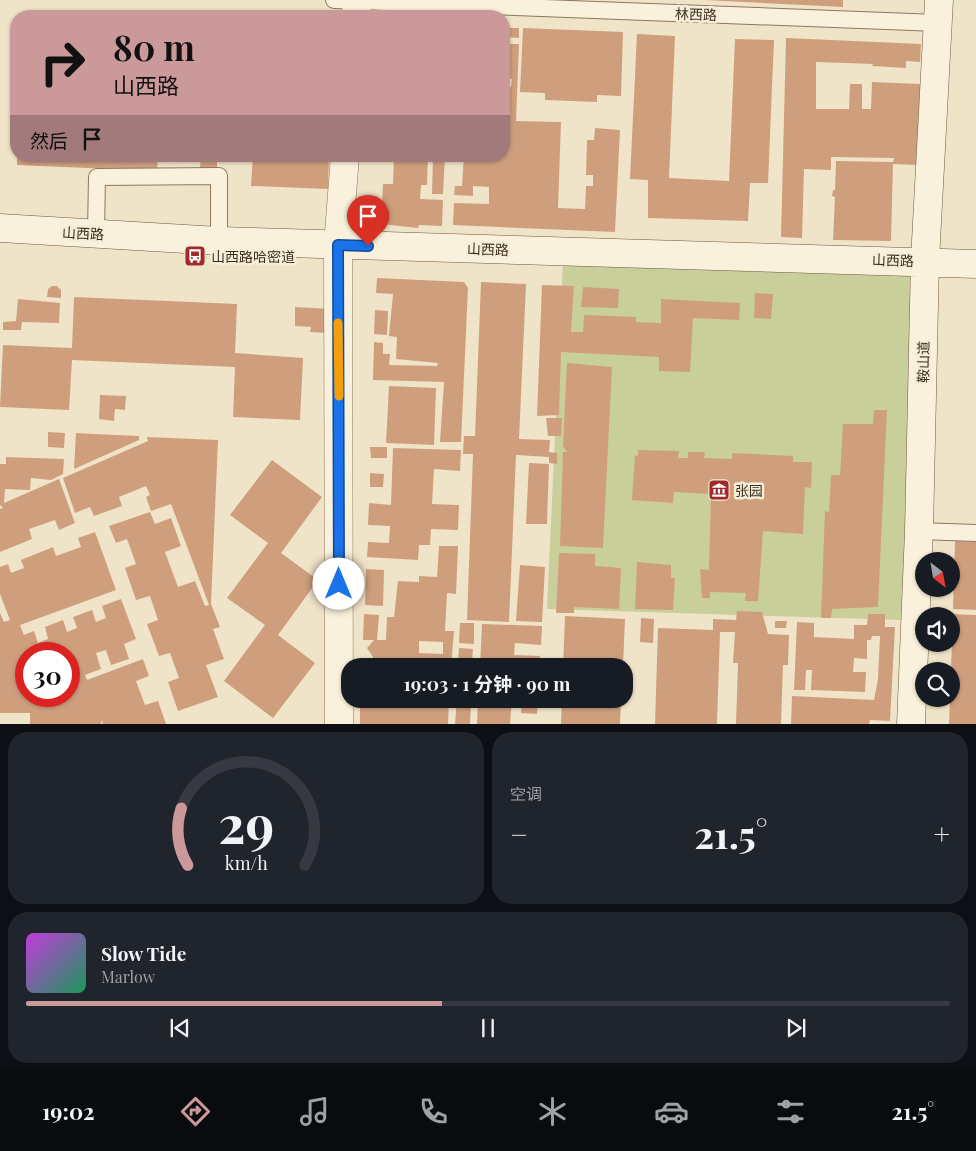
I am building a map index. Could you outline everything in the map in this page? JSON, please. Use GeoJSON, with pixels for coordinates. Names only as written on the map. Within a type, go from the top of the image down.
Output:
{"type":"FeatureCollection","features":[{"type":"Feature","properties":{"kind":"street","name":"鞍山道"},"geometry":{"type":"LineString","coordinates":[[911,724],[919,531],[925,260],[939,12]]}},
{"type":"Feature","properties":{"kind":"street"},"geometry":{"type":"LineString","coordinates":[[339,724],[338,245],[345,162]]}},
{"type":"Feature","properties":{"kind":"street","name":"山西路"},"geometry":{"type":"LineString","coordinates":[[0,228],[219,241],[925,260],[976,264]]}},
{"type":"Feature","properties":{"kind":"lane","name":"林西路"},"geometry":{"type":"LineString","coordinates":[[334,0],[939,12]]}},
{"type":"Feature","properties":{"kind":"lane"},"geometry":{"type":"LineString","coordinates":[[96,233],[97,177],[219,176],[219,241]]}},
{"type":"Feature","properties":{"kind":"lane"},"geometry":{"type":"LineString","coordinates":[[919,531],[976,533]]}},
{"type":"Feature","properties":{"kind":"green space","name":"张园"},"geometry":{"type":"Polygon","coordinates":[[[563,260],[915,271],[902,620],[547,609],[563,260]]]}},
{"type":"Feature","properties":{"kind":"building"},"geometry":{"type":"Polygon","coordinates":[[[704,0],[843,0],[843,7],[704,0]]]}},
{"type":"Feature","properties":{"kind":"building"},"geometry":{"type":"Polygon","coordinates":[[[510,28],[519,28],[519,38],[510,37],[510,28]]]}},
{"type":"Feature","properties":{"kind":"building"},"geometry":{"type":"Polygon","coordinates":[[[523,28],[623,32],[621,96],[597,95],[597,102],[545,100],[545,93],[520,92],[523,28]]]}},
{"type":"Feature","properties":{"kind":"building"},"geometry":{"type":"Polygon","coordinates":[[[637,34],[675,36],[669,178],[729,181],[735,39],[774,40],[768,183],[750,183],[748,221],[648,218],[648,180],[630,179],[637,34]]]}},
{"type":"Feature","properties":{"kind":"building"},"geometry":{"type":"Polygon","coordinates":[[[786,38],[921,44],[920,62],[906,61],[906,68],[872,66],[873,64],[816,62],[816,109],[849,109],[850,84],[862,84],[862,109],[871,109],[872,82],[920,84],[918,165],[893,164],[891,241],[833,240],[835,197],[832,196],[833,190],[835,190],[836,161],[893,162],[894,158],[831,157],[831,170],[804,169],[802,238],[781,237],[786,38]]]}},
{"type":"Feature","properties":{"kind":"building"},"geometry":{"type":"Polygon","coordinates":[[[510,44],[519,44],[516,121],[561,122],[558,208],[585,209],[586,186],[593,186],[593,175],[586,175],[587,140],[594,140],[595,128],[620,130],[615,232],[453,225],[454,203],[489,204],[489,187],[473,186],[473,196],[454,195],[455,186],[462,186],[464,162],[510,162],[510,87],[512,79],[510,79],[510,44]]]}},
{"type":"Feature","properties":{"kind":"building"},"geometry":{"type":"Polygon","coordinates":[[[17,162],[158,162],[157,171],[17,165],[17,162]]]}},
{"type":"Feature","properties":{"kind":"building"},"geometry":{"type":"Polygon","coordinates":[[[200,162],[217,162],[217,178],[199,178],[200,162]]]}},
{"type":"Feature","properties":{"kind":"building"},"geometry":{"type":"Polygon","coordinates":[[[253,162],[329,162],[328,189],[251,186],[253,162]]]}},
{"type":"Feature","properties":{"kind":"building"},"geometry":{"type":"Polygon","coordinates":[[[394,162],[428,162],[427,185],[421,185],[420,199],[443,200],[442,226],[419,225],[418,228],[381,224],[383,184],[393,184],[394,162]]]}},
{"type":"Feature","properties":{"kind":"building"},"geometry":{"type":"Polygon","coordinates":[[[433,162],[445,162],[443,194],[432,194],[433,162]]]}},
{"type":"Feature","properties":{"kind":"building"},"geometry":{"type":"Polygon","coordinates":[[[377,278],[464,282],[468,288],[461,442],[440,442],[444,382],[373,380],[374,342],[383,343],[383,354],[390,354],[389,365],[437,366],[438,363],[396,359],[397,337],[389,336],[393,294],[376,293],[377,278]]]}},
{"type":"Feature","properties":{"kind":"building"},"geometry":{"type":"Polygon","coordinates":[[[481,282],[526,284],[519,439],[550,440],[549,452],[557,453],[557,464],[549,463],[549,457],[516,455],[509,622],[467,620],[473,454],[463,454],[464,436],[475,436],[481,282]]]}},
{"type":"Feature","properties":{"kind":"building"},"geometry":{"type":"Polygon","coordinates":[[[542,285],[574,286],[571,332],[583,332],[584,315],[636,317],[636,322],[661,323],[661,299],[740,303],[739,320],[693,318],[690,372],[659,371],[659,357],[561,352],[559,415],[537,416],[542,285]]]}},
{"type":"Feature","properties":{"kind":"building"},"geometry":{"type":"Polygon","coordinates":[[[52,286],[57,286],[61,290],[61,298],[47,297],[48,289],[52,286]]]}},
{"type":"Feature","properties":{"kind":"building"},"geometry":{"type":"Polygon","coordinates":[[[583,287],[619,289],[618,308],[581,307],[583,287]]]}},
{"type":"Feature","properties":{"kind":"building"},"geometry":{"type":"Polygon","coordinates":[[[755,293],[773,294],[771,319],[754,318],[755,293]]]}},
{"type":"Feature","properties":{"kind":"building"},"geometry":{"type":"Polygon","coordinates":[[[74,297],[237,304],[235,353],[303,358],[300,420],[233,417],[235,367],[72,360],[69,410],[0,407],[3,345],[72,348],[74,297]]]}},
{"type":"Feature","properties":{"kind":"building"},"geometry":{"type":"Polygon","coordinates":[[[18,299],[60,303],[59,323],[22,322],[21,330],[3,330],[3,322],[16,321],[18,299]]]}},
{"type":"Feature","properties":{"kind":"building"},"geometry":{"type":"Polygon","coordinates":[[[295,307],[331,309],[330,333],[310,332],[311,327],[295,326],[295,307]]]}},
{"type":"Feature","properties":{"kind":"building"},"geometry":{"type":"Polygon","coordinates":[[[375,310],[388,311],[387,335],[374,334],[375,310]]]}},
{"type":"Feature","properties":{"kind":"building"},"geometry":{"type":"Polygon","coordinates":[[[567,363],[612,367],[603,548],[560,546],[563,452],[567,452],[563,446],[567,363]]]}},
{"type":"Feature","properties":{"kind":"building"},"geometry":{"type":"Polygon","coordinates":[[[389,386],[436,388],[434,445],[386,443],[389,386]]]}},
{"type":"Feature","properties":{"kind":"building"},"geometry":{"type":"Polygon","coordinates":[[[100,395],[126,396],[125,410],[115,409],[114,421],[99,419],[100,395]]]}},
{"type":"Feature","properties":{"kind":"building"},"geometry":{"type":"Polygon","coordinates":[[[874,410],[887,410],[878,607],[832,609],[831,618],[821,618],[825,511],[829,512],[831,475],[840,475],[843,424],[873,424],[874,410]]]}},
{"type":"Feature","properties":{"kind":"building"},"geometry":{"type":"Polygon","coordinates":[[[546,418],[562,418],[561,436],[548,436],[546,418]]]}},
{"type":"Feature","properties":{"kind":"building"},"geometry":{"type":"Polygon","coordinates":[[[48,432],[65,433],[64,448],[48,447],[48,432]]]}},
{"type":"Feature","properties":{"kind":"building"},"geometry":{"type":"Polygon","coordinates":[[[76,433],[139,436],[139,440],[74,469],[76,433]]]}},
{"type":"Feature","properties":{"kind":"building"},"geometry":{"type":"Polygon","coordinates":[[[147,437],[218,440],[211,604],[220,627],[213,629],[224,659],[206,665],[218,697],[178,711],[168,682],[179,678],[170,653],[159,656],[147,624],[158,620],[150,596],[136,600],[125,568],[136,564],[127,539],[116,543],[109,526],[150,512],[155,524],[171,518],[181,546],[165,552],[178,587],[195,581],[205,606],[209,605],[171,504],[151,511],[146,497],[150,495],[146,486],[119,497],[122,506],[94,516],[90,507],[75,513],[63,478],[148,441],[147,437]]]}},
{"type":"Feature","properties":{"kind":"building"},"geometry":{"type":"Polygon","coordinates":[[[370,447],[387,447],[387,458],[371,458],[370,447]]]}},
{"type":"Feature","properties":{"kind":"building"},"geometry":{"type":"Polygon","coordinates":[[[393,448],[461,450],[460,471],[434,469],[432,504],[459,505],[458,530],[431,529],[430,545],[419,545],[418,560],[367,557],[368,542],[389,543],[390,526],[368,525],[369,503],[391,505],[393,448]]]}},
{"type":"Feature","properties":{"kind":"building"},"geometry":{"type":"Polygon","coordinates":[[[638,450],[679,451],[678,458],[688,458],[688,452],[705,452],[704,458],[732,459],[732,453],[793,456],[793,462],[812,462],[811,488],[805,487],[803,534],[763,531],[758,601],[745,601],[746,593],[710,592],[710,598],[702,598],[700,569],[709,570],[711,494],[674,492],[673,503],[632,500],[635,455],[638,456],[638,450]]]}},
{"type":"Feature","properties":{"kind":"building"},"geometry":{"type":"Polygon","coordinates":[[[6,457],[64,459],[63,474],[51,480],[31,478],[30,490],[5,489],[4,503],[59,479],[75,523],[59,530],[55,520],[29,529],[32,539],[0,552],[0,509],[3,508],[0,505],[0,464],[6,464],[6,457]]]}},
{"type":"Feature","properties":{"kind":"building"},"geometry":{"type":"Polygon","coordinates":[[[272,460],[322,497],[281,553],[318,580],[278,635],[315,663],[273,718],[224,681],[265,625],[227,598],[268,543],[230,515],[272,460]]]}},
{"type":"Feature","properties":{"kind":"building"},"geometry":{"type":"Polygon","coordinates":[[[529,463],[549,464],[547,524],[526,524],[529,463]]]}},
{"type":"Feature","properties":{"kind":"building"},"geometry":{"type":"Polygon","coordinates":[[[370,473],[384,474],[383,487],[370,487],[370,473]]]}},
{"type":"Feature","properties":{"kind":"building"},"geometry":{"type":"Polygon","coordinates":[[[95,532],[116,590],[20,625],[24,635],[34,631],[38,642],[15,642],[15,707],[80,707],[80,642],[40,642],[48,639],[45,627],[63,620],[67,632],[77,628],[73,617],[92,610],[96,622],[106,618],[102,606],[121,599],[136,639],[124,644],[129,659],[111,665],[106,650],[96,653],[101,669],[85,675],[87,680],[143,659],[149,676],[136,681],[145,705],[158,701],[166,724],[103,724],[102,720],[101,724],[30,724],[30,713],[0,713],[0,613],[4,622],[10,620],[0,594],[0,567],[8,564],[11,573],[24,568],[21,560],[53,547],[56,556],[81,547],[78,538],[95,532]]]}},
{"type":"Feature","properties":{"kind":"building"},"geometry":{"type":"Polygon","coordinates":[[[955,541],[976,542],[976,610],[953,607],[953,598],[960,598],[960,552],[955,552],[955,541]]]}},
{"type":"Feature","properties":{"kind":"building"},"geometry":{"type":"Polygon","coordinates":[[[439,546],[458,546],[456,594],[447,593],[445,631],[454,631],[452,658],[373,658],[367,648],[374,640],[363,640],[364,614],[379,615],[377,640],[386,640],[387,617],[394,617],[398,581],[419,582],[419,576],[437,577],[439,546]],[[419,641],[419,653],[443,654],[443,642],[419,641]]]}},
{"type":"Feature","properties":{"kind":"building"},"geometry":{"type":"Polygon","coordinates":[[[559,553],[595,554],[595,566],[621,568],[619,609],[574,607],[574,613],[556,613],[559,553]]]}},
{"type":"Feature","properties":{"kind":"building"},"geometry":{"type":"Polygon","coordinates":[[[637,562],[671,565],[671,578],[675,578],[673,610],[635,609],[637,562]]]}},
{"type":"Feature","properties":{"kind":"building"},"geometry":{"type":"Polygon","coordinates":[[[520,565],[545,567],[542,622],[516,621],[520,565]]]}},
{"type":"Feature","properties":{"kind":"building"},"geometry":{"type":"Polygon","coordinates":[[[366,569],[384,570],[383,606],[365,605],[366,569]]]}},
{"type":"Feature","properties":{"kind":"building"},"geometry":{"type":"Polygon","coordinates":[[[737,611],[762,612],[768,634],[789,635],[788,665],[783,665],[781,724],[736,724],[738,663],[733,663],[735,632],[720,632],[717,724],[655,724],[658,628],[713,630],[713,619],[736,620],[737,611]]]}},
{"type":"Feature","properties":{"kind":"building"},"geometry":{"type":"Polygon","coordinates":[[[868,614],[885,614],[885,627],[895,627],[890,721],[870,720],[869,724],[791,724],[792,696],[874,700],[878,679],[880,636],[872,636],[871,640],[867,640],[867,659],[854,658],[853,672],[866,672],[865,692],[811,690],[812,670],[806,670],[805,690],[794,690],[797,622],[814,623],[814,637],[854,639],[854,625],[867,625],[868,614]]]}},
{"type":"Feature","properties":{"kind":"building"},"geometry":{"type":"Polygon","coordinates":[[[960,614],[976,615],[976,724],[949,724],[950,707],[960,707],[960,662],[951,662],[952,652],[960,652],[960,614]]]}},
{"type":"Feature","properties":{"kind":"building"},"geometry":{"type":"Polygon","coordinates":[[[565,616],[625,619],[623,658],[563,658],[565,616]]]}},
{"type":"Feature","properties":{"kind":"building"},"geometry":{"type":"Polygon","coordinates":[[[641,618],[654,619],[653,643],[640,642],[641,618]]]}},
{"type":"Feature","properties":{"kind":"building"},"geometry":{"type":"Polygon","coordinates":[[[775,621],[787,621],[786,628],[775,628],[775,621]]]}},
{"type":"Feature","properties":{"kind":"building"},"geometry":{"type":"Polygon","coordinates":[[[460,623],[474,623],[474,644],[459,643],[460,623]]]}},
{"type":"Feature","properties":{"kind":"building"},"geometry":{"type":"Polygon","coordinates":[[[482,624],[542,626],[541,645],[515,643],[514,655],[540,656],[540,658],[480,658],[482,624]]]}},
{"type":"Feature","properties":{"kind":"building"},"geometry":{"type":"Polygon","coordinates":[[[459,648],[473,649],[472,658],[458,658],[459,648]]]}},
{"type":"Feature","properties":{"kind":"building"},"geometry":{"type":"Polygon","coordinates":[[[360,708],[449,708],[448,724],[360,724],[360,708]]]}},
{"type":"Feature","properties":{"kind":"building"},"geometry":{"type":"Polygon","coordinates":[[[456,708],[471,708],[470,724],[455,724],[456,708]]]}},
{"type":"Feature","properties":{"kind":"building"},"geometry":{"type":"Polygon","coordinates":[[[478,708],[511,708],[510,724],[477,724],[478,708]]]}},
{"type":"Feature","properties":{"kind":"building"},"geometry":{"type":"Polygon","coordinates":[[[521,708],[537,708],[537,714],[521,713],[521,708]]]}},
{"type":"Feature","properties":{"kind":"building"},"geometry":{"type":"Polygon","coordinates":[[[562,708],[621,708],[620,724],[561,724],[562,708]]]}},
{"type":"Feature","properties":{"kind":"slow traffic"},"geometry":{"type":"LineString","coordinates":[[338,323],[339,396]]}},
{"type":"Feature","properties":{"kind":"place","name":"山西路哈密道"},"geometry":{"type":"Point","coordinates":[195,256]}},
{"type":"Feature","properties":{"kind":"place","name":"张园"},"geometry":{"type":"Point","coordinates":[719,490]}},
{"type":"Feature","properties":{"kind":"route"},"geometry":{"type":"LineString","coordinates":[[339,584],[338,245],[368,246]]}}]}
